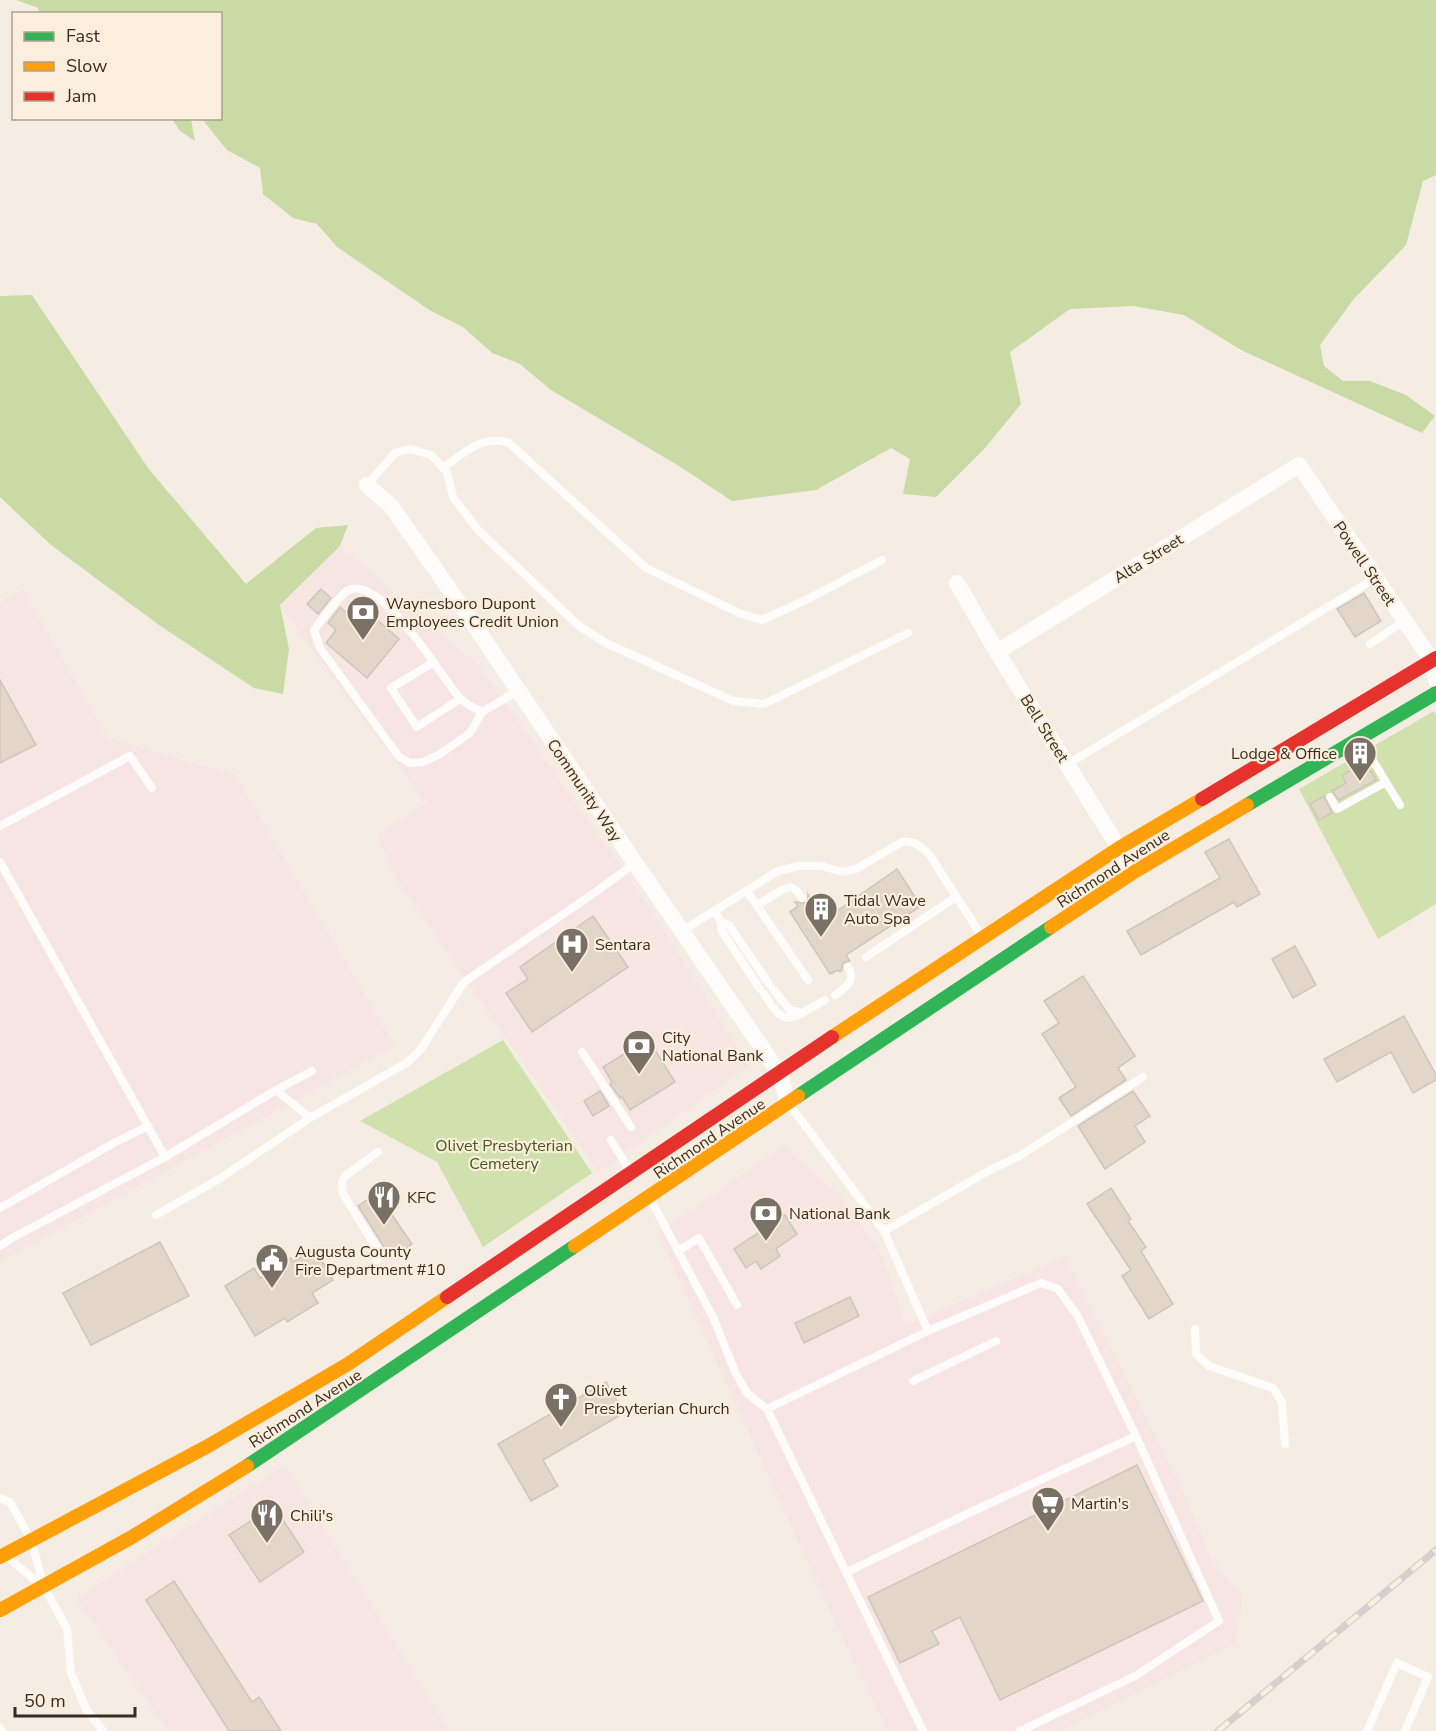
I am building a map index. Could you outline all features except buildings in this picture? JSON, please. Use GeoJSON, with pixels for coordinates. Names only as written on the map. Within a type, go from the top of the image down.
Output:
{"type":"FeatureCollection","features":[{"type":"Feature","properties":{"kind":"main road","name":"Richmond Avenue"},"geometry":{"type":"LineString","coordinates":[[2,1552],[31,1540],[208,1446],[410,1329],[632,1174],[1119,848],[1434,660]]}},
{"type":"Feature","properties":{"kind":"main road","name":"Richmond Avenue"},"geometry":{"type":"LineString","coordinates":[[0,1610],[44,1587],[225,1480],[415,1349],[650,1198],[1134,872],[1436,693]]}},
{"type":"Feature","properties":{"kind":"street","name":"Powell Street"},"geometry":{"type":"LineString","coordinates":[[1299,465],[1404,621],[1434,660]]}},
{"type":"Feature","properties":{"kind":"street","name":"Alta Street"},"geometry":{"type":"LineString","coordinates":[[997,652],[1299,465]]}},
{"type":"Feature","properties":{"kind":"street","name":"Community Way"},"geometry":{"type":"LineString","coordinates":[[367,485],[391,507],[519,690],[780,1074],[788,1104]]}},
{"type":"Feature","properties":{"kind":"street","name":"Bell Street"},"geometry":{"type":"LineString","coordinates":[[957,583],[997,652],[1134,872]]}},
{"type":"Feature","properties":{"kind":"street"},"geometry":{"type":"LineString","coordinates":[[1434,660],[1436,680]]}},
{"type":"Feature","properties":{"kind":"lane"},"geometry":{"type":"LineString","coordinates":[[443,468],[483,442],[499,438],[509,443],[646,568],[739,613],[762,620],[882,560]]}},
{"type":"Feature","properties":{"kind":"lane"},"geometry":{"type":"LineString","coordinates":[[367,485],[395,453],[410,449],[431,455],[447,472],[453,497],[478,530],[579,626],[606,643],[733,701],[764,704],[908,633]]}},
{"type":"Feature","properties":{"kind":"lane"},"geometry":{"type":"LineString","coordinates":[[1068,764],[1376,578]]}},
{"type":"Feature","properties":{"kind":"lane"},"geometry":{"type":"LineString","coordinates":[[482,712],[460,699],[401,620],[368,592],[356,589],[347,591],[314,630],[320,648],[399,757],[410,763],[423,762],[440,754],[470,733],[482,712],[519,690]]}},
{"type":"Feature","properties":{"kind":"lane"},"geometry":{"type":"LineString","coordinates":[[1370,644],[1404,621]]}},
{"type":"Feature","properties":{"kind":"lane"},"geometry":{"type":"LineString","coordinates":[[434,662],[392,688],[417,727],[460,699]]}},
{"type":"Feature","properties":{"kind":"lane"},"geometry":{"type":"LineString","coordinates":[[1360,738],[1400,805]]}},
{"type":"Feature","properties":{"kind":"lane"},"geometry":{"type":"LineString","coordinates":[[0,826],[130,756],[152,788]]}},
{"type":"Feature","properties":{"kind":"lane"},"geometry":{"type":"LineString","coordinates":[[1330,797],[1337,808],[1386,782]]}},
{"type":"Feature","properties":{"kind":"lane"},"geometry":{"type":"LineString","coordinates":[[682,932],[778,871],[799,866],[821,866],[843,872],[856,869],[902,842],[910,841],[921,846],[929,854],[982,938]]}},
{"type":"Feature","properties":{"kind":"lane"},"geometry":{"type":"LineString","coordinates":[[0,862],[165,1157]]}},
{"type":"Feature","properties":{"kind":"lane"},"geometry":{"type":"LineString","coordinates":[[156,1215],[219,1179],[310,1118],[408,1062],[421,1049],[464,982],[635,863]]}},
{"type":"Feature","properties":{"kind":"lane"},"geometry":{"type":"LineString","coordinates":[[757,905],[790,887],[796,890],[802,898]]}},
{"type":"Feature","properties":{"kind":"lane"},"geometry":{"type":"LineString","coordinates":[[747,891],[808,980]]}},
{"type":"Feature","properties":{"kind":"lane"},"geometry":{"type":"LineString","coordinates":[[866,957],[956,897]]}},
{"type":"Feature","properties":{"kind":"lane"},"geometry":{"type":"LineString","coordinates":[[715,911],[722,922],[729,925],[790,1010],[802,1013]]}},
{"type":"Feature","properties":{"kind":"lane"},"geometry":{"type":"LineString","coordinates":[[722,922],[721,930],[778,1014],[794,1018],[825,1000]]}},
{"type":"Feature","properties":{"kind":"lane"},"geometry":{"type":"LineString","coordinates":[[835,995],[848,987],[852,979],[852,973],[848,967]]}},
{"type":"Feature","properties":{"kind":"lane"},"geometry":{"type":"LineString","coordinates":[[582,1052],[631,1127]]}},
{"type":"Feature","properties":{"kind":"lane"},"geometry":{"type":"LineString","coordinates":[[0,1246],[165,1157],[312,1071]]}},
{"type":"Feature","properties":{"kind":"lane"},"geometry":{"type":"LineString","coordinates":[[884,1231],[992,1169],[1018,1157],[1143,1077]]}},
{"type":"Feature","properties":{"kind":"lane"},"geometry":{"type":"LineString","coordinates":[[276,1090],[310,1118]]}},
{"type":"Feature","properties":{"kind":"lane"},"geometry":{"type":"LineString","coordinates":[[788,1104],[884,1231],[928,1331]]}},
{"type":"Feature","properties":{"kind":"lane"},"geometry":{"type":"LineString","coordinates":[[0,1208],[148,1126]]}},
{"type":"Feature","properties":{"kind":"lane"},"geometry":{"type":"LineString","coordinates":[[611,1140],[632,1174]]}},
{"type":"Feature","properties":{"kind":"lane"},"geometry":{"type":"LineString","coordinates":[[376,1260],[380,1252],[343,1194],[342,1188],[345,1176],[378,1152]]}},
{"type":"Feature","properties":{"kind":"lane"},"geometry":{"type":"LineString","coordinates":[[650,1198],[713,1317],[735,1374],[747,1393],[767,1409],[923,1731]]}},
{"type":"Feature","properties":{"kind":"lane"},"geometry":{"type":"LineString","coordinates":[[678,1251],[699,1238],[736,1305]]}},
{"type":"Feature","properties":{"kind":"lane"},"geometry":{"type":"LineString","coordinates":[[767,1409],[928,1331],[1041,1283],[1058,1289],[1077,1315],[1136,1436],[1219,1621],[1136,1676],[1020,1731]]}},
{"type":"Feature","properties":{"kind":"lane"},"geometry":{"type":"LineString","coordinates":[[1195,1329],[1196,1354],[1209,1366],[1273,1388],[1282,1402],[1285,1444]]}},
{"type":"Feature","properties":{"kind":"lane"},"geometry":{"type":"LineString","coordinates":[[913,1381],[996,1341]]}},
{"type":"Feature","properties":{"kind":"lane"},"geometry":{"type":"LineString","coordinates":[[847,1572],[1136,1436]]}},
{"type":"Feature","properties":{"kind":"lane"},"geometry":{"type":"LineString","coordinates":[[0,1498],[10,1502],[31,1540],[44,1587],[67,1629],[75,1682],[86,1709],[104,1731]]}},
{"type":"Feature","properties":{"kind":"lane"},"geometry":{"type":"LineString","coordinates":[[2,1552],[44,1587]]}},
{"type":"Feature","properties":{"kind":"lane"},"geometry":{"type":"LineString","coordinates":[[1367,1731],[1397,1663],[1428,1677],[1405,1731]]}},
{"type":"Feature","properties":{"kind":"shaded area"},"geometry":{"type":"Polygon","coordinates":[[[340,546],[480,667],[648,905],[749,1066],[598,1172],[394,875],[377,835],[426,803],[279,605],[340,546]]]}},
{"type":"Feature","properties":{"kind":"shaded area"},"geometry":{"type":"Polygon","coordinates":[[[23,590],[108,738],[235,775],[395,1046],[0,1262],[0,602],[23,590]]]}},
{"type":"Feature","properties":{"kind":"shaded area"},"geometry":{"type":"Polygon","coordinates":[[[784,1146],[844,1200],[882,1255],[906,1325],[1065,1257],[1183,1490],[1211,1559],[1243,1598],[1235,1644],[1061,1731],[888,1731],[835,1622],[658,1233],[784,1146]]]}},
{"type":"Feature","properties":{"kind":"shaded area"},"geometry":{"type":"Polygon","coordinates":[[[285,1465],[449,1731],[168,1731],[76,1598],[285,1465]]]}},
{"type":"Feature","properties":{"kind":"green space"},"geometry":{"type":"Polygon","coordinates":[[[16,0],[1436,0],[1436,175],[1423,181],[1406,245],[1353,300],[1320,345],[1324,366],[1343,381],[1370,381],[1406,395],[1435,416],[1422,433],[1241,350],[1184,315],[1133,306],[1070,309],[1010,352],[1021,404],[985,448],[936,497],[903,494],[910,459],[891,448],[816,490],[732,501],[679,466],[551,390],[520,364],[492,353],[463,327],[431,311],[337,247],[317,224],[293,218],[263,194],[260,168],[227,150],[203,120],[222,120],[222,12],[40,12],[38,8],[16,0]]]}},
{"type":"Feature","properties":{"kind":"green space"},"geometry":{"type":"Polygon","coordinates":[[[173,120],[191,120],[195,141],[180,131],[173,120]]]}},
{"type":"Feature","properties":{"kind":"green space"},"geometry":{"type":"Polygon","coordinates":[[[32,295],[148,468],[246,584],[316,528],[348,525],[340,546],[280,605],[289,649],[283,694],[254,688],[159,625],[51,545],[0,497],[0,296],[32,295]]]}},
{"type":"Feature","properties":{"kind":"green space"},"geometry":{"type":"Polygon","coordinates":[[[1434,711],[1436,714],[1436,904],[1378,939],[1299,789],[1434,711]]]}},
{"type":"Feature","properties":{"kind":"green space","name":"Olivet Presbyterian Cemetery"},"geometry":{"type":"Polygon","coordinates":[[[503,1040],[592,1173],[483,1247],[437,1162],[360,1121],[503,1040]]]}},
{"type":"Feature","properties":{"kind":"railway"},"geometry":{"type":"LineString","coordinates":[[1218,1731],[1436,1550]]}},
{"type":"Feature","properties":{"kind":"traffic: fast"},"geometry":{"type":"LineString","coordinates":[[1247,805],[1436,693]]}},
{"type":"Feature","properties":{"kind":"traffic: fast"},"geometry":{"type":"LineString","coordinates":[[798,1096],[1051,927]]}},
{"type":"Feature","properties":{"kind":"traffic: fast"},"geometry":{"type":"LineString","coordinates":[[247,1466],[575,1246]]}},
{"type":"Feature","properties":{"kind":"traffic: slow"},"geometry":{"type":"LineString","coordinates":[[832,1037],[1119,848],[1202,799]]}},
{"type":"Feature","properties":{"kind":"traffic: slow"},"geometry":{"type":"LineString","coordinates":[[1051,927],[1134,872],[1247,805]]}},
{"type":"Feature","properties":{"kind":"traffic: slow"},"geometry":{"type":"LineString","coordinates":[[575,1246],[798,1096]]}},
{"type":"Feature","properties":{"kind":"traffic: slow"},"geometry":{"type":"LineString","coordinates":[[0,1557],[208,1446],[348,1364],[447,1297]]}},
{"type":"Feature","properties":{"kind":"traffic: slow"},"geometry":{"type":"LineString","coordinates":[[0,1610],[132,1537],[247,1466]]}},
{"type":"Feature","properties":{"kind":"traffic: jam"},"geometry":{"type":"LineString","coordinates":[[1202,799],[1436,658]]}},
{"type":"Feature","properties":{"kind":"traffic: jam"},"geometry":{"type":"LineString","coordinates":[[447,1297],[832,1037]]}},
{"type":"Feature","properties":{"kind":"place","name":"Waynesboro Dupont Employees Credit Union"},"geometry":{"type":"Point","coordinates":[363,641]}},
{"type":"Feature","properties":{"kind":"place","name":"Lodge & Office"},"geometry":{"type":"Point","coordinates":[1360,782]}},
{"type":"Feature","properties":{"kind":"place","name":"Tidal Wave Auto Spa"},"geometry":{"type":"Point","coordinates":[821,938]}},
{"type":"Feature","properties":{"kind":"place","name":"Sentara"},"geometry":{"type":"Point","coordinates":[572,973]}},
{"type":"Feature","properties":{"kind":"place","name":"City National Bank"},"geometry":{"type":"Point","coordinates":[639,1075]}},
{"type":"Feature","properties":{"kind":"place","name":"KFC"},"geometry":{"type":"Point","coordinates":[384,1226]}},
{"type":"Feature","properties":{"kind":"place","name":"National Bank"},"geometry":{"type":"Point","coordinates":[766,1242]}},
{"type":"Feature","properties":{"kind":"place","name":"Augusta County Fire Department #10"},"geometry":{"type":"Point","coordinates":[272,1289]}},
{"type":"Feature","properties":{"kind":"place","name":"Olivet Presbyterian Church"},"geometry":{"type":"Point","coordinates":[561,1428]}},
{"type":"Feature","properties":{"kind":"place","name":"Martin's"},"geometry":{"type":"Point","coordinates":[1048,1532]}},
{"type":"Feature","properties":{"kind":"place","name":"Chili's"},"geometry":{"type":"Point","coordinates":[267,1544]}}]}
